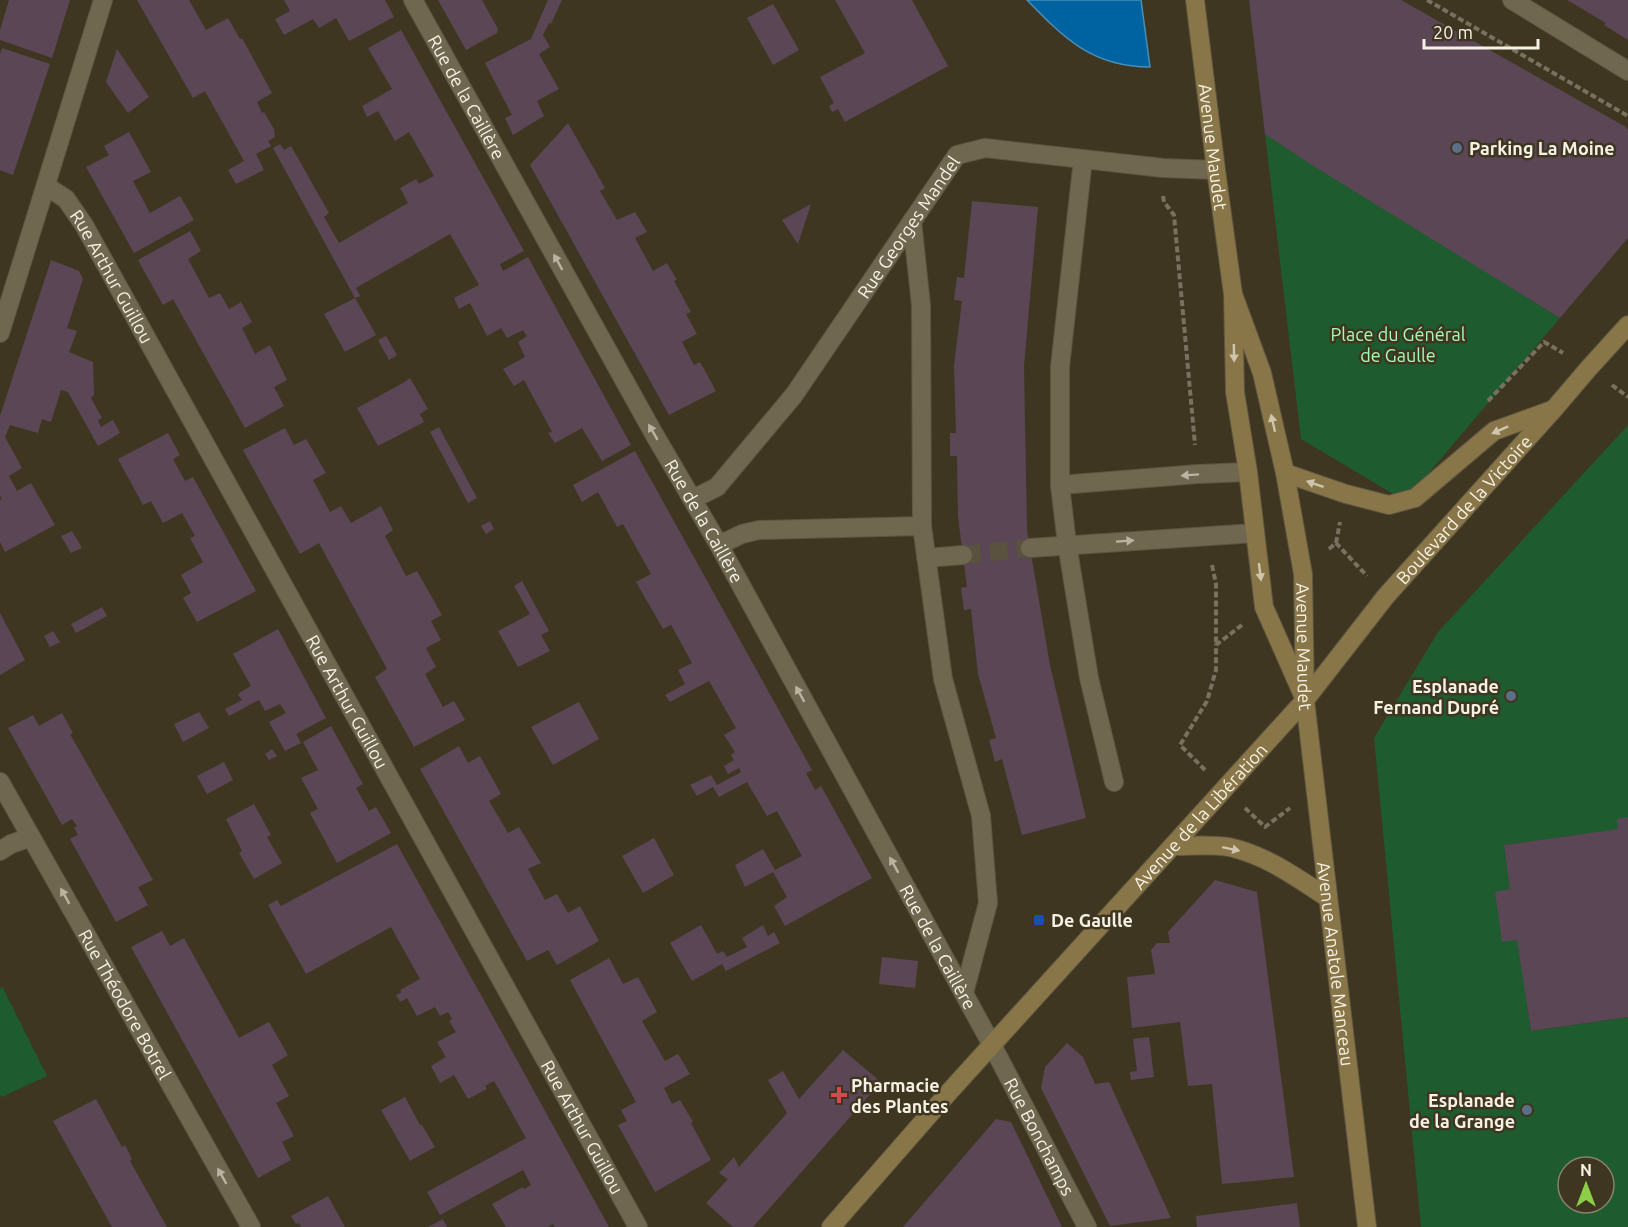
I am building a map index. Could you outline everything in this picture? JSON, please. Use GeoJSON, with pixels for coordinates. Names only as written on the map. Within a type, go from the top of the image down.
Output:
{"type":"FeatureCollection","features":[{"type":"Feature","properties":{"kind":"main road","name":"Avenue Maudet"},"geometry":{"type":"LineString","coordinates":[[1195,0],[1233,294],[1235,392],[1248,472],[1264,607],[1305,700]]}},
{"type":"Feature","properties":{"kind":"main road","name":"Avenue Maudet"},"geometry":{"type":"LineString","coordinates":[[1233,294],[1262,373],[1285,473],[1303,574],[1305,700]]}},
{"type":"Feature","properties":{"kind":"main road","name":"Boulevard de la Victoire"},"geometry":{"type":"LineString","coordinates":[[1305,700],[1386,596],[1628,325]]}},
{"type":"Feature","properties":{"kind":"main road"},"geometry":{"type":"LineString","coordinates":[[1285,473],[1346,494],[1389,505],[1415,498],[1494,431],[1554,409]]}},
{"type":"Feature","properties":{"kind":"main road","name":"Avenue de la Libération"},"geometry":{"type":"LineString","coordinates":[[831,1227],[992,1045],[1305,700]]}},
{"type":"Feature","properties":{"kind":"main road","name":"Avenue Anatole Manceau"},"geometry":{"type":"LineString","coordinates":[[1305,700],[1367,1227]]}},
{"type":"Feature","properties":{"kind":"main road"},"geometry":{"type":"LineString","coordinates":[[1173,846],[1227,847],[1253,854],[1276,865],[1328,898]]}},
{"type":"Feature","properties":{"kind":"street"},"geometry":{"type":"LineString","coordinates":[[0,333],[104,0]]}},
{"type":"Feature","properties":{"kind":"street","name":"Rue de la Caillère"},"geometry":{"type":"LineString","coordinates":[[413,0],[654,434],[719,545],[992,1045]]}},
{"type":"Feature","properties":{"kind":"street"},"geometry":{"type":"LineString","coordinates":[[1512,0],[1628,71]]}},
{"type":"Feature","properties":{"kind":"street","name":"Rue Georges Mandel"},"geometry":{"type":"LineString","coordinates":[[693,499],[717,487],[794,395],[957,154],[985,148],[1163,168],[1216,170]]}},
{"type":"Feature","properties":{"kind":"street"},"geometry":{"type":"LineString","coordinates":[[1083,159],[1060,367],[1060,485],[1066,544],[1089,678],[1114,782]]}},
{"type":"Feature","properties":{"kind":"street","name":"Rue Arthur Guillou"},"geometry":{"type":"LineString","coordinates":[[46,186],[66,199],[84,225],[638,1227]]}},
{"type":"Feature","properties":{"kind":"street"},"geometry":{"type":"LineString","coordinates":[[912,221],[921,305],[922,526],[944,680],[981,816],[988,903],[964,993]]}},
{"type":"Feature","properties":{"kind":"street"},"geometry":{"type":"LineString","coordinates":[[1060,485],[1248,472]]}},
{"type":"Feature","properties":{"kind":"street"},"geometry":{"type":"LineString","coordinates":[[719,545],[742,534],[759,531],[922,526]]}},
{"type":"Feature","properties":{"kind":"street"},"geometry":{"type":"LineString","coordinates":[[1030,548],[1255,533]]}},
{"type":"Feature","properties":{"kind":"street"},"geometry":{"type":"LineString","coordinates":[[926,558],[963,555]]}},
{"type":"Feature","properties":{"kind":"street","name":"Rue Théodore Botrel"},"geometry":{"type":"LineString","coordinates":[[0,782],[251,1227]]}},
{"type":"Feature","properties":{"kind":"street"},"geometry":{"type":"LineString","coordinates":[[0,851],[11,844],[31,837]]}},
{"type":"Feature","properties":{"kind":"street","name":"Rue Bonchamps"},"geometry":{"type":"LineString","coordinates":[[992,1045],[1087,1227]]}},
{"type":"Feature","properties":{"kind":"path"},"geometry":{"type":"LineString","coordinates":[[1427,0],[1628,116]]}},
{"type":"Feature","properties":{"kind":"path"},"geometry":{"type":"LineString","coordinates":[[1163,168],[1164,202],[1174,215],[1198,474]]}},
{"type":"Feature","properties":{"kind":"path"},"geometry":{"type":"LineString","coordinates":[[1205,536],[1216,584],[1216,645]]}},
{"type":"Feature","properties":{"kind":"green space","name":"Place du Général de Gaulle"},"geometry":{"type":"Polygon","coordinates":[[[1265,134],[1560,318],[1405,501],[1301,439],[1265,134]]]}},
{"type":"Feature","properties":{"kind":"green space"},"geometry":{"type":"Polygon","coordinates":[[[1628,425],[1628,828],[1504,845],[1531,1031],[1628,1017],[1628,1227],[1421,1227],[1374,738],[1438,632],[1628,425]]]}},
{"type":"Feature","properties":{"kind":"green space"},"geometry":{"type":"Polygon","coordinates":[[[2,986],[47,1076],[2,1097],[0,1094],[0,990],[2,986]]]}},
{"type":"Feature","properties":{"kind":"water"},"geometry":{"type":"Polygon","coordinates":[[[1027,0],[1141,0],[1150,67],[1130,66],[1095,56],[1067,38],[1027,0]]]}},
{"type":"Feature","properties":{"kind":"building"},"geometry":{"type":"Polygon","coordinates":[[[9,0],[70,0],[52,58],[0,40],[0,30],[9,0]]]}},
{"type":"Feature","properties":{"kind":"building"},"geometry":{"type":"Polygon","coordinates":[[[137,0],[189,0],[206,30],[228,18],[240,39],[242,38],[272,93],[257,102],[274,129],[275,137],[268,141],[271,146],[256,154],[264,170],[236,184],[228,170],[244,161],[205,91],[193,98],[137,0]]]}},
{"type":"Feature","properties":{"kind":"building"},"geometry":{"type":"Polygon","coordinates":[[[284,0],[385,0],[394,17],[349,41],[336,18],[319,28],[313,19],[284,35],[275,19],[290,11],[284,0]]]}},
{"type":"Feature","properties":{"kind":"building"},"geometry":{"type":"Polygon","coordinates":[[[438,0],[482,0],[498,29],[497,33],[466,50],[438,0]]]}},
{"type":"Feature","properties":{"kind":"building"},"geometry":{"type":"Polygon","coordinates":[[[548,0],[562,0],[543,35],[550,47],[539,54],[559,89],[537,101],[544,116],[513,135],[505,118],[512,115],[485,63],[531,39],[548,0]]]}},
{"type":"Feature","properties":{"kind":"building"},"geometry":{"type":"Polygon","coordinates":[[[835,0],[912,0],[948,66],[845,122],[838,109],[832,112],[829,106],[834,103],[820,77],[865,53],[835,0]]]}},
{"type":"Feature","properties":{"kind":"building","name":"Parking La Moine"},"geometry":{"type":"Polygon","coordinates":[[[1249,0],[1401,0],[1626,127],[1628,130],[1628,238],[1560,318],[1307,162],[1265,134],[1249,0]]]}},
{"type":"Feature","properties":{"kind":"building"},"geometry":{"type":"Polygon","coordinates":[[[1567,0],[1628,0],[1628,40],[1604,25],[1606,23],[1567,0]]]}},
{"type":"Feature","properties":{"kind":"building"},"geometry":{"type":"Polygon","coordinates":[[[773,4],[799,50],[773,65],[747,18],[773,4]]]}},
{"type":"Feature","properties":{"kind":"building"},"geometry":{"type":"Polygon","coordinates":[[[401,30],[524,251],[500,264],[503,271],[528,257],[631,445],[602,461],[582,428],[555,443],[548,433],[552,432],[524,380],[514,386],[503,369],[525,357],[518,342],[527,336],[523,330],[507,338],[501,328],[487,336],[470,303],[459,309],[454,298],[479,285],[450,234],[356,288],[360,296],[355,298],[273,148],[280,144],[284,150],[291,146],[329,213],[324,217],[339,243],[408,203],[400,188],[416,179],[419,184],[434,176],[409,132],[395,141],[378,111],[367,117],[362,106],[392,89],[368,48],[401,30]]]}},
{"type":"Feature","properties":{"kind":"building"},"geometry":{"type":"Polygon","coordinates":[[[2,48],[50,64],[13,175],[0,170],[0,54],[2,48]]]}},
{"type":"Feature","properties":{"kind":"building"},"geometry":{"type":"Polygon","coordinates":[[[117,49],[149,97],[128,113],[106,82],[117,49]]]}},
{"type":"Feature","properties":{"kind":"building"},"geometry":{"type":"Polygon","coordinates":[[[568,123],[605,188],[600,191],[617,220],[635,212],[647,232],[635,238],[653,271],[667,263],[691,312],[686,314],[697,334],[682,342],[694,365],[700,362],[716,391],[669,415],[530,165],[568,123]]]}},
{"type":"Feature","properties":{"kind":"building"},"geometry":{"type":"Polygon","coordinates":[[[129,132],[151,172],[133,181],[150,213],[180,196],[194,220],[134,253],[86,167],[109,155],[104,146],[129,132]]]}},
{"type":"Feature","properties":{"kind":"building"},"geometry":{"type":"Polygon","coordinates":[[[972,201],[1038,207],[1024,366],[1027,530],[1050,665],[1086,818],[1022,835],[1002,759],[995,762],[989,740],[996,738],[978,674],[971,609],[964,610],[961,588],[967,587],[958,517],[957,456],[950,456],[950,433],[956,433],[954,365],[962,301],[954,300],[957,277],[964,278],[972,201]]]}},
{"type":"Feature","properties":{"kind":"building"},"geometry":{"type":"Polygon","coordinates":[[[811,204],[798,244],[782,220],[811,204]]]}},
{"type":"Feature","properties":{"kind":"building"},"geometry":{"type":"Polygon","coordinates":[[[190,231],[201,251],[188,259],[209,298],[220,293],[229,309],[241,302],[252,322],[242,328],[255,354],[270,345],[287,380],[274,387],[284,406],[245,428],[173,299],[163,305],[138,260],[190,231]]]}},
{"type":"Feature","properties":{"kind":"building"},"geometry":{"type":"Polygon","coordinates":[[[51,260],[79,271],[83,279],[67,328],[77,331],[69,352],[93,362],[94,395],[91,398],[102,418],[98,420],[101,427],[113,420],[120,433],[98,446],[68,392],[61,390],[51,422],[42,419],[38,433],[10,425],[5,437],[22,468],[9,476],[17,491],[31,483],[55,525],[5,552],[0,542],[0,500],[2,499],[0,496],[0,416],[51,260]]]}},
{"type":"Feature","properties":{"kind":"building"},"geometry":{"type":"Polygon","coordinates":[[[355,298],[376,335],[345,352],[324,314],[355,298]]]}},
{"type":"Feature","properties":{"kind":"building"},"geometry":{"type":"Polygon","coordinates":[[[386,336],[397,355],[389,360],[378,340],[386,336]]]}},
{"type":"Feature","properties":{"kind":"building"},"geometry":{"type":"Polygon","coordinates":[[[410,378],[428,409],[420,414],[424,422],[378,446],[357,408],[410,378]]]}},
{"type":"Feature","properties":{"kind":"building"},"geometry":{"type":"Polygon","coordinates":[[[439,427],[477,498],[468,503],[430,432],[439,427]]]}},
{"type":"Feature","properties":{"kind":"building"},"geometry":{"type":"Polygon","coordinates":[[[285,428],[294,445],[306,439],[326,473],[313,480],[330,512],[341,506],[351,523],[381,506],[393,530],[385,536],[406,576],[417,571],[442,615],[431,621],[441,640],[426,648],[436,667],[425,674],[443,707],[454,701],[465,720],[414,747],[375,677],[387,669],[319,543],[300,554],[243,450],[285,428]]]}},
{"type":"Feature","properties":{"kind":"building"},"geometry":{"type":"Polygon","coordinates":[[[168,433],[180,455],[173,459],[185,481],[193,477],[256,591],[197,622],[183,598],[191,593],[181,575],[203,562],[190,538],[195,536],[182,513],[163,523],[151,501],[143,505],[118,459],[168,433]]]}},
{"type":"Feature","properties":{"kind":"building"},"geometry":{"type":"Polygon","coordinates":[[[635,451],[812,770],[806,773],[815,790],[821,786],[872,878],[785,926],[774,906],[787,897],[773,872],[745,887],[735,865],[763,849],[775,870],[802,856],[777,811],[767,816],[747,782],[719,797],[713,787],[697,796],[690,785],[711,775],[717,785],[741,772],[739,768],[728,774],[724,766],[734,760],[731,755],[735,752],[724,735],[736,728],[709,681],[670,702],[665,695],[685,684],[678,670],[692,663],[671,625],[663,629],[636,582],[651,574],[623,524],[617,527],[598,492],[582,502],[573,485],[635,451]]]}},
{"type":"Feature","properties":{"kind":"building"},"geometry":{"type":"Polygon","coordinates":[[[490,521],[494,529],[486,534],[481,526],[490,521]]]}},
{"type":"Feature","properties":{"kind":"building"},"geometry":{"type":"Polygon","coordinates":[[[72,531],[82,548],[71,553],[61,536],[72,531]]]}},
{"type":"Feature","properties":{"kind":"building"},"geometry":{"type":"Polygon","coordinates":[[[522,581],[549,631],[541,635],[550,651],[518,667],[498,631],[530,614],[514,586],[522,581]]]}},
{"type":"Feature","properties":{"kind":"building"},"geometry":{"type":"Polygon","coordinates":[[[102,607],[107,616],[76,633],[71,624],[102,607]]]}},
{"type":"Feature","properties":{"kind":"building"},"geometry":{"type":"Polygon","coordinates":[[[0,613],[25,660],[0,675],[0,613]]]}},
{"type":"Feature","properties":{"kind":"building"},"geometry":{"type":"Polygon","coordinates":[[[278,629],[326,718],[296,734],[301,743],[285,751],[269,722],[286,713],[280,704],[265,711],[259,700],[229,716],[225,709],[242,700],[239,693],[251,686],[233,654],[278,629]]]}},
{"type":"Feature","properties":{"kind":"building"},"geometry":{"type":"Polygon","coordinates":[[[53,631],[60,642],[50,647],[44,636],[53,631]]]}},
{"type":"Feature","properties":{"kind":"building"},"geometry":{"type":"Polygon","coordinates":[[[579,702],[599,739],[553,765],[531,727],[579,702]]]}},
{"type":"Feature","properties":{"kind":"building"},"geometry":{"type":"Polygon","coordinates":[[[199,712],[209,728],[183,742],[174,724],[199,712]]]}},
{"type":"Feature","properties":{"kind":"building"},"geometry":{"type":"Polygon","coordinates":[[[62,713],[73,733],[70,734],[153,880],[138,887],[148,905],[116,922],[70,839],[78,835],[74,828],[77,826],[72,819],[62,825],[8,728],[33,715],[39,726],[62,713]]]}},
{"type":"Feature","properties":{"kind":"building"},"geometry":{"type":"Polygon","coordinates":[[[331,726],[363,784],[356,788],[369,811],[376,807],[391,833],[337,863],[310,813],[318,809],[301,778],[318,770],[303,742],[331,726]]]}},
{"type":"Feature","properties":{"kind":"building"},"geometry":{"type":"Polygon","coordinates":[[[459,746],[468,763],[480,756],[501,794],[489,801],[508,833],[519,827],[541,863],[528,869],[545,900],[557,894],[568,913],[580,906],[599,941],[557,965],[548,950],[527,961],[420,769],[459,746]]]}},
{"type":"Feature","properties":{"kind":"building"},"geometry":{"type":"Polygon","coordinates":[[[272,749],[277,756],[269,760],[265,754],[272,749]]]}},
{"type":"Feature","properties":{"kind":"building"},"geometry":{"type":"Polygon","coordinates":[[[224,762],[233,780],[207,794],[197,776],[224,762]]]}},
{"type":"Feature","properties":{"kind":"building"},"geometry":{"type":"Polygon","coordinates":[[[254,804],[271,835],[267,837],[282,863],[254,879],[239,853],[242,851],[226,819],[254,804]]]}},
{"type":"Feature","properties":{"kind":"building"},"geometry":{"type":"Polygon","coordinates":[[[1628,817],[1628,1017],[1531,1031],[1517,940],[1502,942],[1495,892],[1510,889],[1504,845],[1618,829],[1617,819],[1628,817]]]}},
{"type":"Feature","properties":{"kind":"building"},"geometry":{"type":"Polygon","coordinates":[[[654,838],[674,875],[643,893],[622,856],[654,838]]]}},
{"type":"Feature","properties":{"kind":"building"},"geometry":{"type":"Polygon","coordinates":[[[397,844],[609,1227],[555,1227],[553,1224],[548,1227],[506,1227],[492,1204],[531,1185],[523,1170],[440,1215],[427,1192],[526,1138],[494,1081],[485,1086],[487,1089],[468,1099],[454,1075],[440,1083],[431,1066],[446,1057],[437,1042],[456,1032],[449,1021],[452,1019],[448,1012],[440,1016],[435,1007],[417,1016],[407,998],[400,1002],[396,995],[402,992],[400,990],[420,979],[391,927],[306,974],[268,905],[277,900],[281,906],[397,844]]]}},
{"type":"Feature","properties":{"kind":"building"},"geometry":{"type":"Polygon","coordinates":[[[1215,880],[1257,892],[1294,1177],[1222,1184],[1212,1084],[1188,1086],[1180,1022],[1132,1028],[1127,977],[1155,974],[1151,950],[1157,943],[1170,943],[1168,932],[1215,880]]]}},
{"type":"Feature","properties":{"kind":"building"},"geometry":{"type":"Polygon","coordinates":[[[701,925],[717,954],[723,951],[727,957],[747,947],[742,938],[763,925],[768,936],[774,932],[780,943],[726,971],[722,964],[692,981],[670,943],[701,925]]]}},
{"type":"Feature","properties":{"kind":"building"},"geometry":{"type":"Polygon","coordinates":[[[162,931],[170,946],[184,938],[239,1038],[269,1022],[288,1055],[272,1065],[289,1096],[276,1103],[294,1136],[282,1142],[291,1160],[258,1178],[131,947],[162,931]]]}},
{"type":"Feature","properties":{"kind":"building"},"geometry":{"type":"Polygon","coordinates":[[[882,957],[918,961],[915,988],[879,984],[882,957]]]}},
{"type":"Feature","properties":{"kind":"building"},"geometry":{"type":"Polygon","coordinates":[[[609,958],[623,984],[638,977],[657,1012],[642,1021],[665,1061],[678,1054],[690,1074],[664,1088],[672,1104],[680,1100],[711,1160],[655,1192],[618,1125],[627,1121],[621,1110],[636,1102],[570,980],[609,958]]]}},
{"type":"Feature","properties":{"kind":"building"},"geometry":{"type":"Polygon","coordinates":[[[1149,1037],[1154,1077],[1131,1080],[1130,1072],[1137,1071],[1133,1039],[1149,1037]]]}},
{"type":"Feature","properties":{"kind":"building"},"geometry":{"type":"Polygon","coordinates":[[[1067,1043],[1083,1057],[1095,1084],[1109,1082],[1171,1218],[1110,1226],[1041,1088],[1045,1067],[1067,1043]]]}},
{"type":"Feature","properties":{"kind":"building"},"geometry":{"type":"Polygon","coordinates":[[[843,1050],[881,1082],[753,1227],[733,1227],[706,1203],[728,1179],[719,1173],[734,1157],[739,1167],[787,1113],[768,1080],[783,1071],[799,1099],[843,1050]]]}},
{"type":"Feature","properties":{"kind":"building"},"geometry":{"type":"Polygon","coordinates":[[[405,1097],[435,1147],[410,1161],[381,1110],[405,1097]]]}},
{"type":"Feature","properties":{"kind":"building"},"geometry":{"type":"Polygon","coordinates":[[[96,1099],[122,1147],[125,1145],[132,1159],[130,1161],[167,1227],[112,1227],[53,1121],[96,1099]]]}},
{"type":"Feature","properties":{"kind":"building"},"geometry":{"type":"Polygon","coordinates":[[[996,1119],[1011,1122],[1062,1227],[903,1227],[996,1119]]]}},
{"type":"Feature","properties":{"kind":"building"},"geometry":{"type":"Polygon","coordinates":[[[328,1196],[345,1227],[301,1227],[299,1223],[296,1224],[291,1216],[328,1196]]]}},
{"type":"Feature","properties":{"kind":"building"},"geometry":{"type":"Polygon","coordinates":[[[1297,1203],[1300,1227],[1197,1227],[1196,1216],[1297,1203]]]}},
{"type":"Feature","properties":{"kind":"building"},"geometry":{"type":"Polygon","coordinates":[[[443,1219],[447,1227],[428,1227],[443,1219]]]}},
{"type":"Feature","properties":{"kind":"tunnel"},"geometry":{"type":"LineString","coordinates":[[963,555],[1030,548]]}},
{"type":"Feature","properties":{"kind":"place","name":"Parking La Moine"},"geometry":{"type":"Point","coordinates":[1457,148]}},
{"type":"Feature","properties":{"kind":"place","name":"Esplanade Fernand Dupré"},"geometry":{"type":"Point","coordinates":[1511,696]}},
{"type":"Feature","properties":{"kind":"place","name":"De Gaulle"},"geometry":{"type":"Point","coordinates":[1039,920]}},
{"type":"Feature","properties":{"kind":"place","name":"Pharmacie des Plantes"},"geometry":{"type":"Point","coordinates":[839,1095]}},
{"type":"Feature","properties":{"kind":"place","name":"Esplanade de la Grange"},"geometry":{"type":"Point","coordinates":[1527,1110]}}]}
